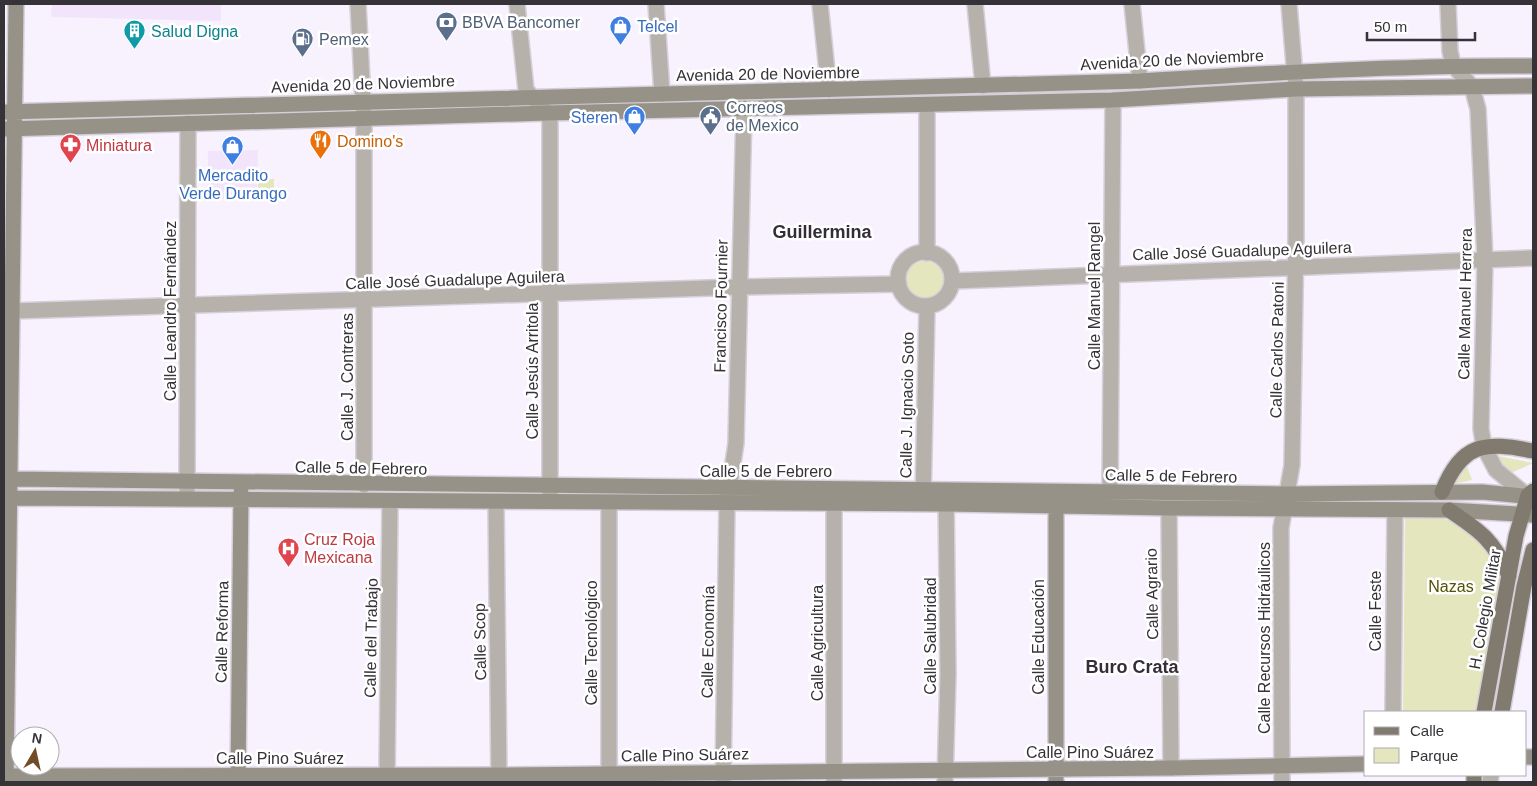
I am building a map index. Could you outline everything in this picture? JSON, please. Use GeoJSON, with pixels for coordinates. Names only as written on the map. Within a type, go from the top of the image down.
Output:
{"type":"FeatureCollection","features":[{"type":"Feature","properties":{"kind":"main road"},"geometry":{"type":"LineString","coordinates":[[1442,492],[1457,463],[1469,453],[1484,447],[1496,446],[1533,451]]}},
{"type":"Feature","properties":{"kind":"main road","name":"H. Colegio Militar"},"geometry":{"type":"LineString","coordinates":[[1484,711],[1509,576],[1532,496]]}},
{"type":"Feature","properties":{"kind":"main road"},"geometry":{"type":"LineString","coordinates":[[1448,510],[1491,541],[1509,576]]}},
{"type":"Feature","properties":{"kind":"main road"},"geometry":{"type":"LineString","coordinates":[[1502,711],[1524,586],[1533,550]]}},
{"type":"Feature","properties":{"kind":"street"},"geometry":{"type":"LineString","coordinates":[[5,778],[10,498],[7,481],[12,311],[9,129],[16,4]]}},
{"type":"Feature","properties":{"kind":"street","name":"Calle J. Contreras"},"geometry":{"type":"LineString","coordinates":[[358,4],[364,102],[364,485]]}},
{"type":"Feature","properties":{"kind":"street"},"geometry":{"type":"LineString","coordinates":[[516,4],[525,85],[529,97],[547,113]]}},
{"type":"Feature","properties":{"kind":"street"},"geometry":{"type":"LineString","coordinates":[[656,4],[662,94]]}},
{"type":"Feature","properties":{"kind":"street"},"geometry":{"type":"LineString","coordinates":[[820,4],[829,90]]}},
{"type":"Feature","properties":{"kind":"street"},"geometry":{"type":"LineString","coordinates":[[975,4],[983,86]]}},
{"type":"Feature","properties":{"kind":"street"},"geometry":{"type":"LineString","coordinates":[[1132,4],[1140,81]]}},
{"type":"Feature","properties":{"kind":"street","name":"Calle Carlos Patoni"},"geometry":{"type":"LineString","coordinates":[[1285,502],[1292,465],[1296,266],[1296,89],[1289,4]]}},
{"type":"Feature","properties":{"kind":"street"},"geometry":{"type":"LineString","coordinates":[[1448,4],[1450,51],[1453,65],[1472,87]]}},
{"type":"Feature","properties":{"kind":"street","name":"Avenida 20 de Noviembre"},"geometry":{"type":"LineString","coordinates":[[10,112],[1140,81],[1295,71],[1453,65],[1533,66]]}},
{"type":"Feature","properties":{"kind":"street","name":"Avenida 20 de Noviembre"},"geometry":{"type":"LineString","coordinates":[[9,129],[547,113],[1113,100],[1296,89],[1432,85],[1472,87],[1533,86]]}},
{"type":"Feature","properties":{"kind":"street","name":"Calle Manuel Herrera"},"geometry":{"type":"LineString","coordinates":[[1472,87],[1478,109],[1485,260],[1480,411],[1484,447],[1496,470],[1532,496]]}},
{"type":"Feature","properties":{"kind":"street","name":"Calle Manuel Rangel"},"geometry":{"type":"LineString","coordinates":[[1110,493],[1113,100]]}},
{"type":"Feature","properties":{"kind":"street"},"geometry":{"type":"LineString","coordinates":[[927,105],[927,253]]}},
{"type":"Feature","properties":{"kind":"street","name":"Francisco Fournier"},"geometry":{"type":"LineString","coordinates":[[728,496],[736,443],[744,108]]}},
{"type":"Feature","properties":{"kind":"street","name":"Calle Jesús Arritola"},"geometry":{"type":"LineString","coordinates":[[547,113],[550,131],[550,503]]}},
{"type":"Feature","properties":{"kind":"street","name":"Calle Leandro Fernández"},"geometry":{"type":"LineString","coordinates":[[187,500],[188,124]]}},
{"type":"Feature","properties":{"kind":"street"},"geometry":{"type":"LineString","coordinates":[[919,253],[935,254],[948,265],[952,281],[950,288],[941,301],[927,306],[909,300],[899,284],[901,268],[905,262],[919,253]]}},
{"type":"Feature","properties":{"kind":"street","name":"Calle José Guadalupe Aguilera"},"geometry":{"type":"LineString","coordinates":[[952,281],[1533,258]]}},
{"type":"Feature","properties":{"kind":"street","name":"Calle José Guadalupe Aguilera"},"geometry":{"type":"LineString","coordinates":[[12,311],[739,287],[899,284]]}},
{"type":"Feature","properties":{"kind":"street","name":"Calle J. Ignacio Soto"},"geometry":{"type":"LineString","coordinates":[[923,497],[927,306]]}},
{"type":"Feature","properties":{"kind":"street","name":"Calle 5 de Febrero"},"geometry":{"type":"LineString","coordinates":[[7,481],[550,487],[728,496],[834,504],[923,497]]}},
{"type":"Feature","properties":{"kind":"street","name":"Calle Reforma"},"geometry":{"type":"LineString","coordinates":[[238,779],[241,483]]}},
{"type":"Feature","properties":{"kind":"street","name":"Calle 5 de Febrero"},"geometry":{"type":"LineString","coordinates":[[10,498],[609,503],[728,496],[946,497],[1056,499],[1169,508],[1442,492],[1482,492],[1532,496]]}},
{"type":"Feature","properties":{"kind":"street","name":"Calle 5 de Febrero"},"geometry":{"type":"LineString","coordinates":[[1056,499],[1110,493],[1394,510],[1448,510],[1528,514]]}},
{"type":"Feature","properties":{"kind":"street","name":"Calle Economía"},"geometry":{"type":"LineString","coordinates":[[723,777],[728,496]]}},
{"type":"Feature","properties":{"kind":"street","name":"Calle Salubridad"},"geometry":{"type":"LineString","coordinates":[[945,776],[948,674],[946,497]]}},
{"type":"Feature","properties":{"kind":"street","name":"Calle Educación"},"geometry":{"type":"LineString","coordinates":[[1056,499],[1056,776]]}},
{"type":"Feature","properties":{"kind":"street","name":"Calle del Trabajo"},"geometry":{"type":"LineString","coordinates":[[387,775],[390,502]]}},
{"type":"Feature","properties":{"kind":"street","name":"Calle Scop"},"geometry":{"type":"LineString","coordinates":[[496,502],[499,778]]}},
{"type":"Feature","properties":{"kind":"street","name":"Calle Recursos Hidráulicos"},"geometry":{"type":"LineString","coordinates":[[1282,782],[1281,528],[1285,502]]}},
{"type":"Feature","properties":{"kind":"street","name":"Calle Tecnológico"},"geometry":{"type":"LineString","coordinates":[[609,503],[609,778]]}},
{"type":"Feature","properties":{"kind":"street","name":"Calle Agricultura"},"geometry":{"type":"LineString","coordinates":[[834,504],[834,777]]}},
{"type":"Feature","properties":{"kind":"street","name":"Calle Agrario"},"geometry":{"type":"LineString","coordinates":[[1169,508],[1171,768]]}},
{"type":"Feature","properties":{"kind":"street","name":"Calle Feste"},"geometry":{"type":"LineString","coordinates":[[1393,711],[1394,510]]}},
{"type":"Feature","properties":{"kind":"street","name":"Calle Pino Suárez"},"geometry":{"type":"LineString","coordinates":[[5,778],[238,779],[387,775],[499,778],[1056,776],[1171,768],[1364,764]]}},
{"type":"Feature","properties":{"kind":"shaded area"},"geometry":{"type":"Polygon","coordinates":[[[52,4],[221,4],[221,21],[51,17],[52,4]]]}},
{"type":"Feature","properties":{"kind":"shaded area","name":"Mercadito Verde Durango"},"geometry":{"type":"Polygon","coordinates":[[[258,150],[257,199],[207,199],[208,151],[258,150]]]}},
{"type":"Feature","properties":{"kind":"green space"},"geometry":{"type":"Polygon","coordinates":[[[258,179],[274,179],[274,200],[258,200],[258,179]]]}},
{"type":"Feature","properties":{"kind":"green space"},"geometry":{"type":"Polygon","coordinates":[[[925,261],[938,267],[944,280],[938,293],[925,299],[912,293],[906,280],[912,267],[925,261]]]}},
{"type":"Feature","properties":{"kind":"green space"},"geometry":{"type":"Polygon","coordinates":[[[1498,456],[1533,463],[1509,474],[1498,456]]]}},
{"type":"Feature","properties":{"kind":"green space"},"geometry":{"type":"Polygon","coordinates":[[[1466,464],[1472,480],[1453,484],[1466,464]]]}},
{"type":"Feature","properties":{"kind":"green space","name":"Nazas"},"geometry":{"type":"Polygon","coordinates":[[[1405,516],[1445,519],[1472,528],[1499,566],[1499,588],[1476,711],[1403,711],[1405,516]]]}},
{"type":"Feature","properties":{"kind":"place","name":"BBVA Bancomer"},"geometry":{"type":"Point","coordinates":[446,41]}},
{"type":"Feature","properties":{"kind":"place","name":"Telcel"},"geometry":{"type":"Point","coordinates":[621,45]}},
{"type":"Feature","properties":{"kind":"place","name":"Salud Digna"},"geometry":{"type":"Point","coordinates":[135,50]}},
{"type":"Feature","properties":{"kind":"place","name":"Pemex"},"geometry":{"type":"Point","coordinates":[303,58]}},
{"type":"Feature","properties":{"kind":"place","name":"Correos de Mexico"},"geometry":{"type":"Point","coordinates":[710,135]}},
{"type":"Feature","properties":{"kind":"place","name":"Steren"},"geometry":{"type":"Point","coordinates":[634,136]}},
{"type":"Feature","properties":{"kind":"place","name":"Domino's"},"geometry":{"type":"Point","coordinates":[321,160]}},
{"type":"Feature","properties":{"kind":"place","name":"Miniatura"},"geometry":{"type":"Point","coordinates":[70,164]}},
{"type":"Feature","properties":{"kind":"place","name":"Mercadito Verde Durango"},"geometry":{"type":"Point","coordinates":[233,165]}},
{"type":"Feature","properties":{"kind":"place","name":"Cruz Roja Mexicana"},"geometry":{"type":"Point","coordinates":[288,567]}},
{"type":"Feature","properties":{"kind":"district","name":"Guillermina"},"geometry":{"type":"Point","coordinates":[822,232]}},
{"type":"Feature","properties":{"kind":"district","name":"Buro Crata"},"geometry":{"type":"Point","coordinates":[1132,667]}}]}
